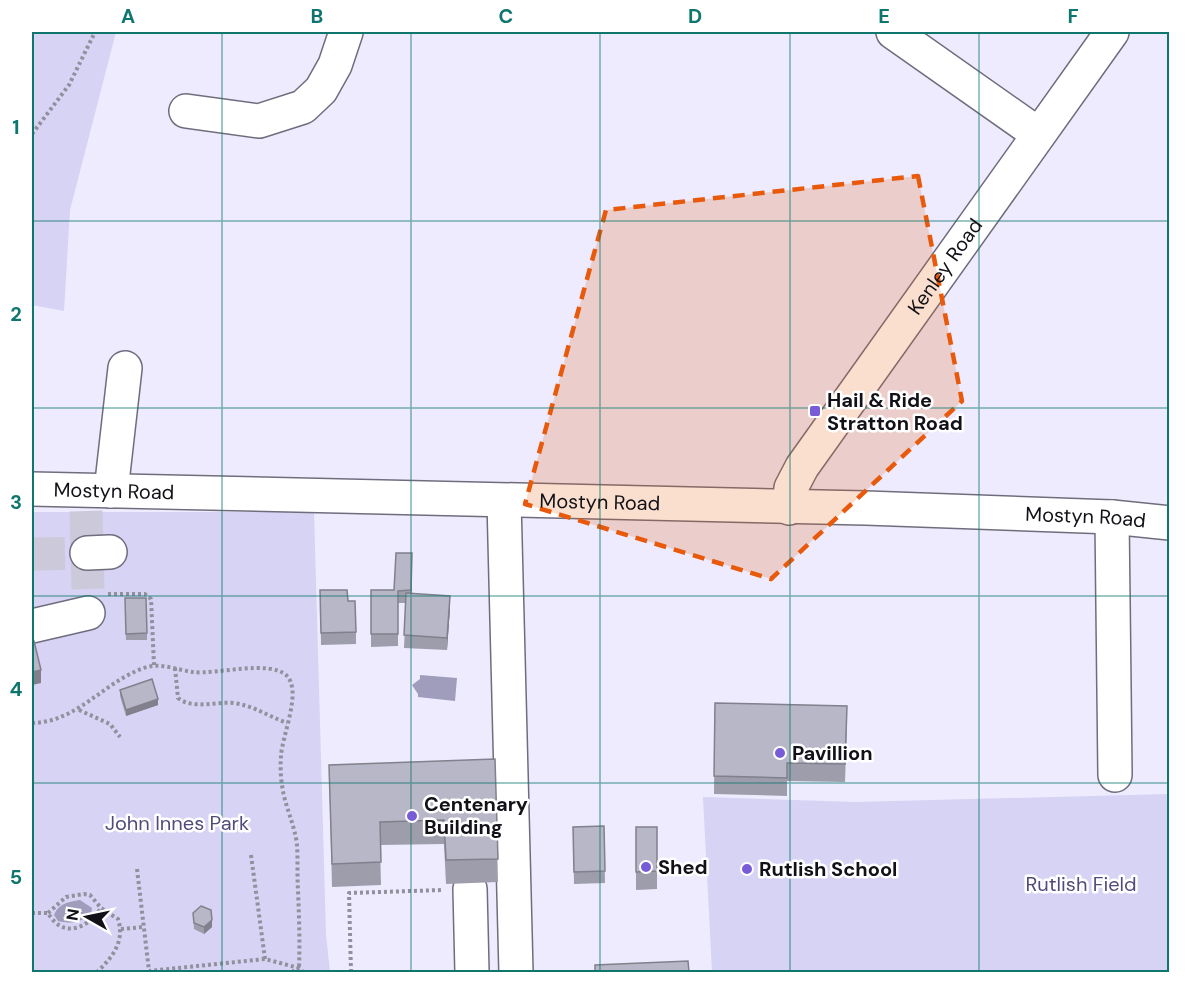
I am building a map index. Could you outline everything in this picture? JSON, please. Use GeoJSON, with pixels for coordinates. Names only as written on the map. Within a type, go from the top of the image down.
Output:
{"type":"FeatureCollection","features":[{"type":"Feature","properties":{"kind":"street"},"geometry":{"type":"LineString","coordinates":[[186,111],[259,121],[303,107],[321,90],[335,65],[346,32]]}},
{"type":"Feature","properties":{"kind":"street"},"geometry":{"type":"LineString","coordinates":[[893,32],[1038,134]]}},
{"type":"Feature","properties":{"kind":"street","name":"Kenley Road"},"geometry":{"type":"LineString","coordinates":[[789,508],[791,488],[802,467],[1112,32]]}},
{"type":"Feature","properties":{"kind":"street"},"geometry":{"type":"LineString","coordinates":[[94,497],[125,368]]}},
{"type":"Feature","properties":{"kind":"street","name":"Mostyn Road"},"geometry":{"type":"LineString","coordinates":[[32,489],[94,497],[504,501],[866,508],[1112,517],[1170,523]]}},
{"type":"Feature","properties":{"kind":"street"},"geometry":{"type":"LineString","coordinates":[[504,501],[516,972]]}},
{"type":"Feature","properties":{"kind":"street"},"geometry":{"type":"LineString","coordinates":[[1112,517],[1114,776]]}},
{"type":"Feature","properties":{"kind":"street"},"geometry":{"type":"LineString","coordinates":[[32,626],[88,606]]}},
{"type":"Feature","properties":{"kind":"street"},"geometry":{"type":"LineString","coordinates":[[470,889],[472,972]]}},
{"type":"Feature","properties":{"kind":"path"},"geometry":{"type":"LineString","coordinates":[[32,134],[69,85],[95,32]]}},
{"type":"Feature","properties":{"kind":"path"},"geometry":{"type":"LineString","coordinates":[[88,606],[145,594],[151,599],[154,665]]}},
{"type":"Feature","properties":{"kind":"path"},"geometry":{"type":"LineString","coordinates":[[32,723],[43,723],[78,710],[126,676],[154,665],[195,672],[257,669],[277,671],[286,675],[291,682],[292,692],[281,753],[281,773],[284,798],[293,820],[298,855],[299,968]]}},
{"type":"Feature","properties":{"kind":"path"},"geometry":{"type":"LineString","coordinates":[[175,668],[178,698],[181,701],[191,704],[219,702],[249,706],[287,723]]}},
{"type":"Feature","properties":{"kind":"path"},"geometry":{"type":"LineString","coordinates":[[78,710],[110,724],[120,737]]}},
{"type":"Feature","properties":{"kind":"path"},"geometry":{"type":"LineString","coordinates":[[251,855],[265,959]]}},
{"type":"Feature","properties":{"kind":"path"},"geometry":{"type":"LineString","coordinates":[[137,869],[149,971],[265,959],[299,968],[303,972]]}},
{"type":"Feature","properties":{"kind":"path"},"geometry":{"type":"LineString","coordinates":[[351,972],[349,893],[470,889]]}},
{"type":"Feature","properties":{"kind":"path"},"geometry":{"type":"LineString","coordinates":[[32,913],[48,913],[57,903],[76,894],[90,895],[101,908],[118,919],[121,929],[115,952],[97,972]]}},
{"type":"Feature","properties":{"kind":"path"},"geometry":{"type":"LineString","coordinates":[[48,913],[53,922],[65,928],[78,928],[89,924],[101,908]]}},
{"type":"Feature","properties":{"kind":"path"},"geometry":{"type":"LineString","coordinates":[[121,929],[143,927]]}},
{"type":"Feature","properties":{"kind":"path"},"geometry":{"type":"LineString","coordinates":[[292,972],[299,968]]}},
{"type":"Feature","properties":{"kind":"highlighted area"},"geometry":{"type":"Polygon","coordinates":[[[918,176],[962,401],[771,579],[525,504],[606,210],[918,176]]]}},
{"type":"Feature","properties":{"kind":"green space"},"geometry":{"type":"Polygon","coordinates":[[[32,32],[116,32],[70,210],[64,311],[32,305],[32,32]]]}},
{"type":"Feature","properties":{"kind":"green space","name":"John Innes Park"},"geometry":{"type":"Polygon","coordinates":[[[32,512],[314,512],[326,935],[330,972],[32,972],[32,512]]]}},
{"type":"Feature","properties":{"kind":"green space","name":"Rutlish Field"},"geometry":{"type":"Polygon","coordinates":[[[1169,794],[1169,972],[712,972],[703,797],[856,802],[1169,794]]]}},
{"type":"Feature","properties":{"kind":"shaded area"},"geometry":{"type":"Polygon","coordinates":[[[420,675],[457,678],[455,701],[418,697],[412,685],[420,679],[420,675]]]}},
{"type":"Feature","properties":{"kind":"shaded area"},"geometry":{"type":"Polygon","coordinates":[[[80,900],[92,908],[91,914],[75,922],[58,921],[54,915],[59,908],[80,900]]]}},
{"type":"Feature","properties":{"kind":"building"},"geometry":{"type":"Polygon","coordinates":[[[396,553],[412,553],[411,590],[398,591],[398,634],[371,634],[371,590],[394,590],[396,553]]]}},
{"type":"Feature","properties":{"kind":"building"},"geometry":{"type":"Polygon","coordinates":[[[320,590],[347,590],[348,601],[355,601],[356,632],[321,633],[320,590]]]}},
{"type":"Feature","properties":{"kind":"building"},"geometry":{"type":"Polygon","coordinates":[[[406,593],[450,596],[447,638],[404,635],[406,593]]]}},
{"type":"Feature","properties":{"kind":"building"},"geometry":{"type":"Polygon","coordinates":[[[125,598],[146,598],[147,633],[126,634],[125,598]]]}},
{"type":"Feature","properties":{"kind":"building"},"geometry":{"type":"Polygon","coordinates":[[[32,641],[34,641],[41,670],[32,672],[32,641]]]}},
{"type":"Feature","properties":{"kind":"building"},"geometry":{"type":"Polygon","coordinates":[[[152,679],[158,699],[126,710],[120,690],[152,679]]]}},
{"type":"Feature","properties":{"kind":"building","name":"Pavillion"},"geometry":{"type":"Polygon","coordinates":[[[715,703],[847,706],[845,764],[787,763],[787,778],[714,776],[715,703]]]}},
{"type":"Feature","properties":{"kind":"building","name":"Centenary Building"},"geometry":{"type":"Polygon","coordinates":[[[495,759],[498,859],[446,860],[444,820],[380,822],[381,862],[332,864],[329,765],[495,759]]]}},
{"type":"Feature","properties":{"kind":"building"},"geometry":{"type":"Polygon","coordinates":[[[604,826],[605,871],[574,872],[573,827],[604,826]]]}},
{"type":"Feature","properties":{"kind":"building"},"geometry":{"type":"Polygon","coordinates":[[[636,827],[657,827],[657,871],[636,872],[636,827]]]}},
{"type":"Feature","properties":{"kind":"building"},"geometry":{"type":"Polygon","coordinates":[[[201,906],[211,910],[212,920],[204,927],[194,923],[193,913],[201,906]]]}},
{"type":"Feature","properties":{"kind":"building"},"geometry":{"type":"Polygon","coordinates":[[[688,961],[689,972],[595,972],[595,965],[688,961]]]}},
{"type":"Feature","properties":{"kind":"tunnel"},"geometry":{"type":"LineString","coordinates":[[86,511],[88,589]]}},
{"type":"Feature","properties":{"kind":"tunnel"},"geometry":{"type":"LineString","coordinates":[[32,554],[87,553]]}},
{"type":"Feature","properties":{"kind":"place","name":"Hail & Ride Stratton Road"},"geometry":{"type":"Point","coordinates":[815,411]}},
{"type":"Feature","properties":{"kind":"place","name":"Pavillion"},"geometry":{"type":"Point","coordinates":[780,753]}},
{"type":"Feature","properties":{"kind":"place","name":"Centenary Building"},"geometry":{"type":"Point","coordinates":[412,816]}},
{"type":"Feature","properties":{"kind":"place","name":"Shed"},"geometry":{"type":"Point","coordinates":[646,867]}},
{"type":"Feature","properties":{"kind":"place","name":"Rutlish School"},"geometry":{"type":"Point","coordinates":[747,869]}}]}
